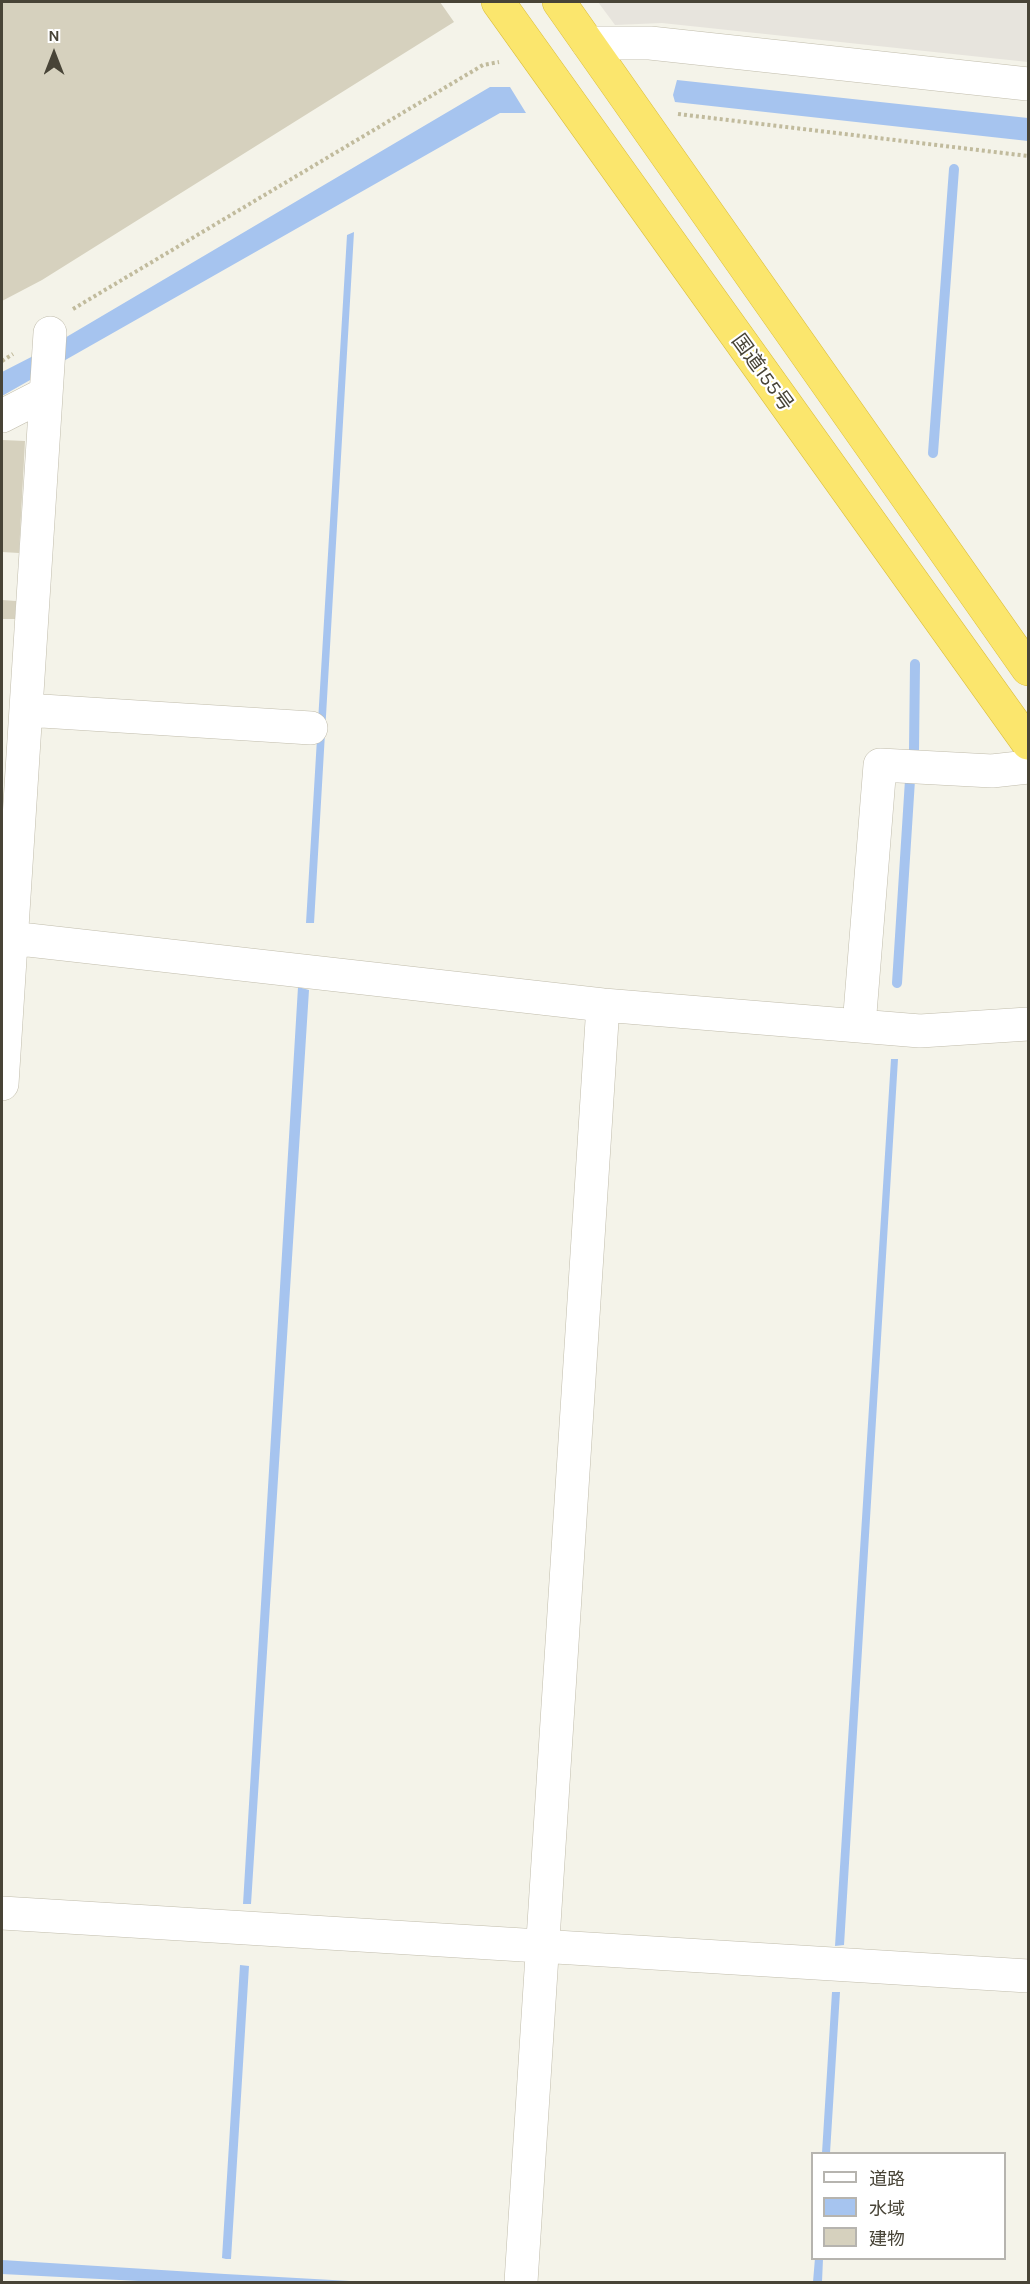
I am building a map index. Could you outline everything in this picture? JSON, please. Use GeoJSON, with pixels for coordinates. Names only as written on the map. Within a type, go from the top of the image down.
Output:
{"type":"FeatureCollection","features":[{"type":"Feature","properties":{"kind":"highway","name":"国道155号"},"geometry":{"type":"LineString","coordinates":[[498,2],[1029,743]]}},
{"type":"Feature","properties":{"kind":"highway"},"geometry":{"type":"LineString","coordinates":[[559,2],[1029,669]]}},
{"type":"Feature","properties":{"kind":"street"},"geometry":{"type":"LineString","coordinates":[[588,43],[650,43],[1029,84]]}},
{"type":"Feature","properties":{"kind":"street"},"geometry":{"type":"LineString","coordinates":[[2,1084],[6,937],[26,710],[50,337]]}},
{"type":"Feature","properties":{"kind":"street"},"geometry":{"type":"LineString","coordinates":[[2,416],[45,388]]}},
{"type":"Feature","properties":{"kind":"street"},"geometry":{"type":"LineString","coordinates":[[26,710],[311,728]]}},
{"type":"Feature","properties":{"kind":"street"},"geometry":{"type":"LineString","coordinates":[[860,1026],[880,765],[992,771],[1029,767]]}},
{"type":"Feature","properties":{"kind":"street"},"geometry":{"type":"LineString","coordinates":[[6,937],[603,1005],[920,1031],[1029,1024]]}},
{"type":"Feature","properties":{"kind":"street"},"geometry":{"type":"LineString","coordinates":[[521,2283],[603,1005]]}},
{"type":"Feature","properties":{"kind":"street"},"geometry":{"type":"LineString","coordinates":[[2,1913],[1029,1976]]}},
{"type":"Feature","properties":{"kind":"path"},"geometry":{"type":"LineString","coordinates":[[2,361],[50,337],[51,321],[90,301],[483,65],[535,54]]}},
{"type":"Feature","properties":{"kind":"path"},"geometry":{"type":"LineString","coordinates":[[639,114],[683,114],[1029,156]]}},
{"type":"Feature","properties":{"kind":"shaded area"},"geometry":{"type":"Polygon","coordinates":[[[598,2],[1028,2],[1028,62],[662,23],[615,25],[598,2]]]}},
{"type":"Feature","properties":{"kind":"water"},"geometry":{"type":"Polygon","coordinates":[[[677,80],[1028,118],[1028,141],[675,102],[673,95],[677,80]]]}},
{"type":"Feature","properties":{"kind":"water"},"geometry":{"type":"Polygon","coordinates":[[[490,87],[510,87],[526,113],[500,113],[2,396],[2,372],[41,352],[490,87]]]}},
{"type":"Feature","properties":{"kind":"water"},"geometry":{"type":"Polygon","coordinates":[[[354,232],[314,923],[306,923],[347,235],[354,232]]]}},
{"type":"Feature","properties":{"kind":"water"},"geometry":{"type":"Polygon","coordinates":[[[298,987],[309,990],[251,1904],[243,1904],[298,987]]]}},
{"type":"Feature","properties":{"kind":"water"},"geometry":{"type":"Polygon","coordinates":[[[891,1059],[898,1059],[844,1945],[835,1946],[891,1059]]]}},
{"type":"Feature","properties":{"kind":"water"},"geometry":{"type":"Polygon","coordinates":[[[240,1965],[249,1966],[231,2259],[226,2259],[222,2258],[240,1965]]]}},
{"type":"Feature","properties":{"kind":"water"},"geometry":{"type":"Polygon","coordinates":[[[832,1992],[840,1992],[830,2152],[822,2152],[832,1992]]]}},
{"type":"Feature","properties":{"kind":"water"},"geometry":{"type":"Polygon","coordinates":[[[2,2260],[368,2282],[158,2282],[2,2274],[2,2260]]]}},
{"type":"Feature","properties":{"kind":"water"},"geometry":{"type":"Polygon","coordinates":[[[815,2260],[823,2260],[822,2282],[813,2282],[815,2260]]]}},
{"type":"Feature","properties":{"kind":"building"},"geometry":{"type":"Polygon","coordinates":[[[2,2],[440,2],[454,22],[42,280],[2,301],[2,2]]]}},
{"type":"Feature","properties":{"kind":"building"},"geometry":{"type":"Polygon","coordinates":[[[2,440],[25,441],[19,553],[2,552],[2,440]]]}},
{"type":"Feature","properties":{"kind":"building"},"geometry":{"type":"Polygon","coordinates":[[[2,600],[16,601],[15,619],[2,619],[2,600]]]}},
{"type":"Feature","properties":{"kind":"waterway"},"geometry":{"type":"LineString","coordinates":[[933,453],[954,169]]}},
{"type":"Feature","properties":{"kind":"waterway"},"geometry":{"type":"LineString","coordinates":[[914,750],[915,664]]}},
{"type":"Feature","properties":{"kind":"waterway"},"geometry":{"type":"LineString","coordinates":[[897,983],[910,780]]}}]}
